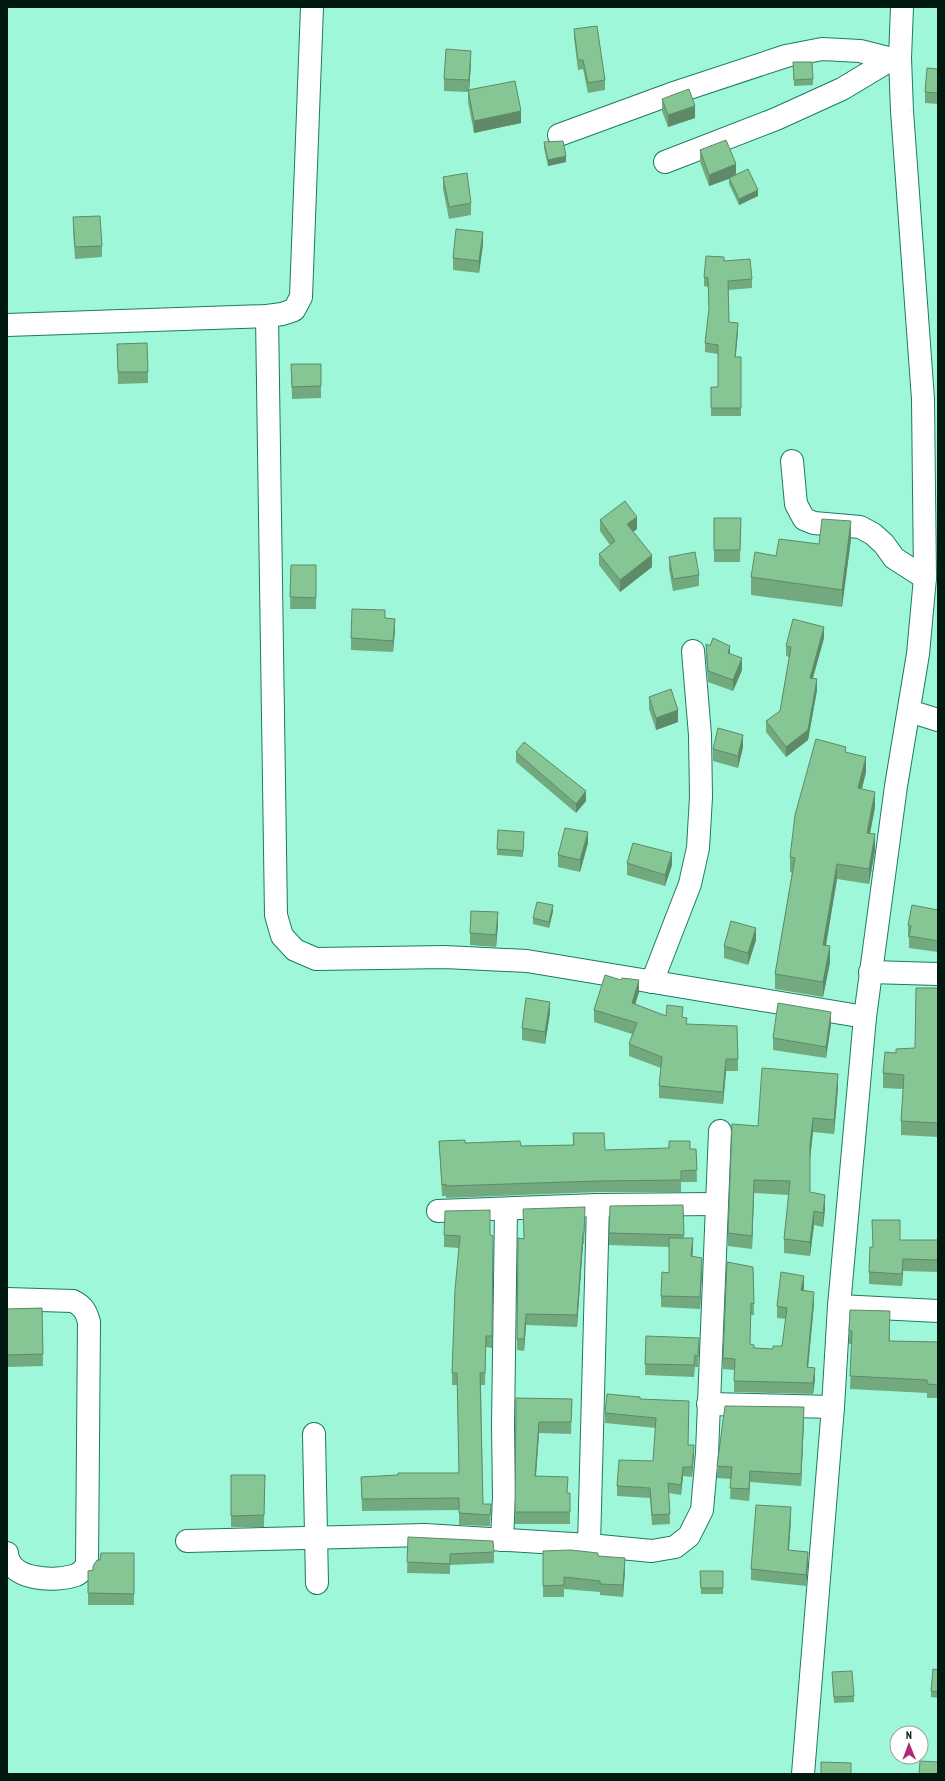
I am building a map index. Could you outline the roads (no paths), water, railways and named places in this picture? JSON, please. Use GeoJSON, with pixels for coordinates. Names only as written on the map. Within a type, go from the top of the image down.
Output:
{"type":"FeatureCollection","features":[{"type":"Feature","properties":{"kind":"street"},"geometry":{"type":"LineString","coordinates":[[7,325],[267,316],[282,314],[294,310],[301,297],[312,7]]}},
{"type":"Feature","properties":{"kind":"street"},"geometry":{"type":"LineString","coordinates":[[803,1774],[839,1306],[865,1017],[896,786],[918,654],[926,578],[923,399],[902,111],[896,58],[902,7]]}},
{"type":"Feature","properties":{"kind":"street"},"geometry":{"type":"LineString","coordinates":[[559,135],[671,94],[786,56],[822,49],[860,51],[896,58]]}},
{"type":"Feature","properties":{"kind":"street"},"geometry":{"type":"LineString","coordinates":[[665,162],[776,119],[836,92],[896,58]]}},
{"type":"Feature","properties":{"kind":"street"},"geometry":{"type":"LineString","coordinates":[[267,316],[276,915],[282,936],[295,950],[316,959],[444,957],[527,961],[865,1017]]}},
{"type":"Feature","properties":{"kind":"street"},"geometry":{"type":"LineString","coordinates":[[792,461],[796,504],[804,519],[814,523],[860,527],[873,534],[884,544],[894,558],[926,578]]}},
{"type":"Feature","properties":{"kind":"street"},"geometry":{"type":"LineString","coordinates":[[652,982],[690,884],[698,848],[701,797],[700,735],[693,651]]}},
{"type":"Feature","properties":{"kind":"street"},"geometry":{"type":"LineString","coordinates":[[909,711],[938,720]]}},
{"type":"Feature","properties":{"kind":"street"},"geometry":{"type":"LineString","coordinates":[[870,972],[938,974]]}},
{"type":"Feature","properties":{"kind":"street"},"geometry":{"type":"LineString","coordinates":[[187,1541],[425,1534],[589,1545],[652,1551],[675,1547],[689,1536],[702,1510],[707,1453],[720,1130]]}},
{"type":"Feature","properties":{"kind":"street"},"geometry":{"type":"LineString","coordinates":[[438,1211],[598,1205],[716,1204]]}},
{"type":"Feature","properties":{"kind":"street"},"geometry":{"type":"LineString","coordinates":[[589,1545],[598,1205]]}},
{"type":"Feature","properties":{"kind":"street"},"geometry":{"type":"LineString","coordinates":[[502,1540],[504,1497],[503,1426],[506,1209]]}},
{"type":"Feature","properties":{"kind":"street"},"geometry":{"type":"LineString","coordinates":[[7,1299],[73,1301],[82,1305],[87,1313],[89,1322],[87,1565],[76,1575],[46,1578],[31,1576],[18,1572],[12,1567],[7,1553]]}},
{"type":"Feature","properties":{"kind":"street"},"geometry":{"type":"LineString","coordinates":[[839,1306],[938,1312]]}},
{"type":"Feature","properties":{"kind":"street"},"geometry":{"type":"LineString","coordinates":[[708,1404],[832,1407]]}},
{"type":"Feature","properties":{"kind":"street"},"geometry":{"type":"LineString","coordinates":[[314,1434],[317,1583]]}}]}
